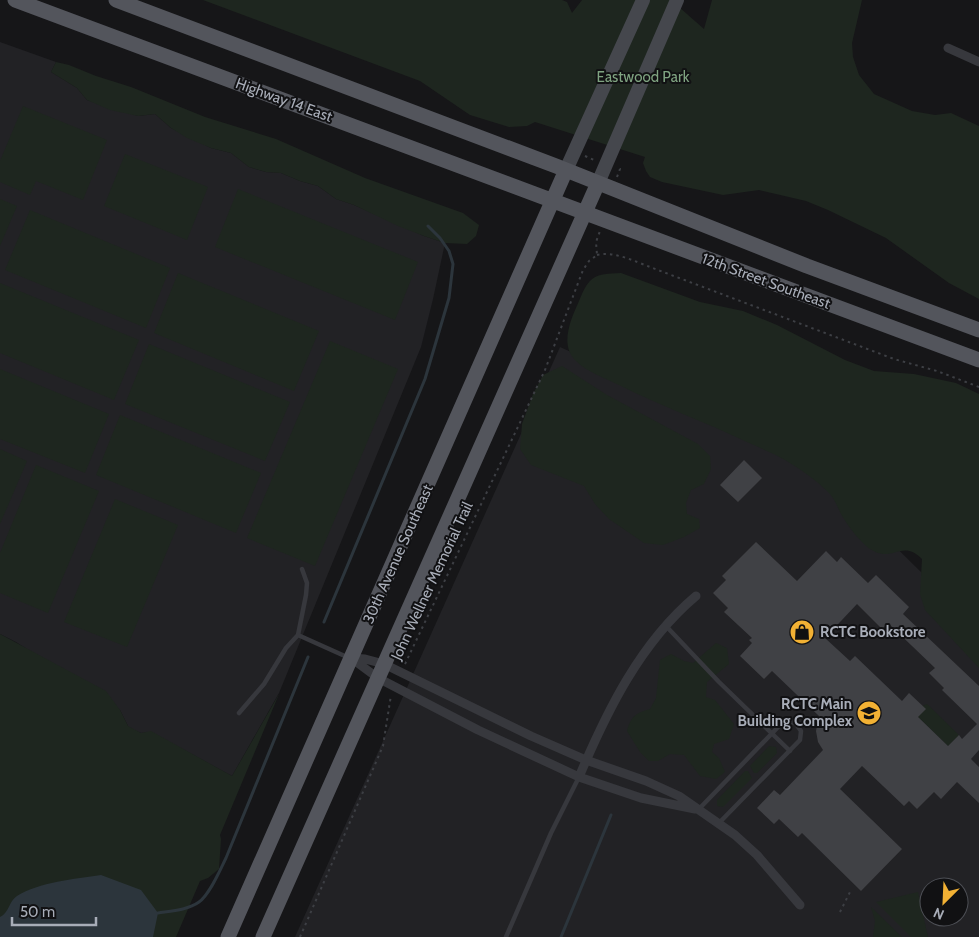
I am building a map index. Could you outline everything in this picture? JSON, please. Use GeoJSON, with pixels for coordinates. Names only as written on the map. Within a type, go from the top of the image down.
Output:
{"type":"FeatureCollection","features":[{"type":"Feature","properties":{"kind":"main road","name":"Highway 14 East"},"geometry":{"type":"LineString","coordinates":[[15,0],[553,202]]}},
{"type":"Feature","properties":{"kind":"main road"},"geometry":{"type":"LineString","coordinates":[[116,0],[566,170]]}},
{"type":"Feature","properties":{"kind":"main road","name":"30th Avenue Southeast"},"geometry":{"type":"LineString","coordinates":[[228,937],[566,170]]}},
{"type":"Feature","properties":{"kind":"main road","name":"12th Street Southeast"},"geometry":{"type":"LineString","coordinates":[[566,170],[807,266],[979,330]]}},
{"type":"Feature","properties":{"kind":"main road"},"geometry":{"type":"LineString","coordinates":[[263,937],[598,183]]}},
{"type":"Feature","properties":{"kind":"main road","name":"12th Street Southeast"},"geometry":{"type":"LineString","coordinates":[[553,202],[979,360]]}},
{"type":"Feature","properties":{"kind":"street"},"geometry":{"type":"LineString","coordinates":[[566,170],[643,0]]}},
{"type":"Feature","properties":{"kind":"street"},"geometry":{"type":"LineString","coordinates":[[598,183],[677,0]]}},
{"type":"Feature","properties":{"kind":"street"},"geometry":{"type":"LineString","coordinates":[[948,48],[979,62]]}},
{"type":"Feature","properties":{"kind":"street"},"geometry":{"type":"LineString","coordinates":[[579,777],[612,707],[640,659],[679,610],[696,596]]}},
{"type":"Feature","properties":{"kind":"street"},"geometry":{"type":"LineString","coordinates":[[351,658],[384,664],[485,714],[586,760],[665,788],[735,835],[757,855],[800,905]]}},
{"type":"Feature","properties":{"kind":"street"},"geometry":{"type":"LineString","coordinates":[[351,658],[394,687],[478,730],[579,777],[641,798],[698,810]]}},
{"type":"Feature","properties":{"kind":"lane"},"geometry":{"type":"LineString","coordinates":[[239,713],[264,684],[286,648],[298,635],[307,583],[302,569]]}},
{"type":"Feature","properties":{"kind":"lane"},"geometry":{"type":"LineString","coordinates":[[666,625],[718,682],[790,751]]}},
{"type":"Feature","properties":{"kind":"lane"},"geometry":{"type":"LineString","coordinates":[[298,635],[351,658]]}},
{"type":"Feature","properties":{"kind":"lane"},"geometry":{"type":"LineString","coordinates":[[698,810],[783,723],[790,721],[796,724],[801,731],[802,736],[800,740],[719,823]]}},
{"type":"Feature","properties":{"kind":"lane"},"geometry":{"type":"LineString","coordinates":[[506,937],[551,833],[579,777]]}},
{"type":"Feature","properties":{"kind":"path"},"geometry":{"type":"LineString","coordinates":[[575,152],[620,169],[612,188]]}},
{"type":"Feature","properties":{"kind":"path"},"geometry":{"type":"LineString","coordinates":[[603,221],[596,242],[597,255],[616,256],[650,267],[894,359],[937,371],[979,387]]}},
{"type":"Feature","properties":{"kind":"path","name":"John Wellner Memorial Trail"},"geometry":{"type":"LineString","coordinates":[[401,672],[545,370],[583,270],[589,261],[597,255]]}},
{"type":"Feature","properties":{"kind":"path"},"geometry":{"type":"LineString","coordinates":[[300,937],[383,746],[390,698],[394,687]]}},
{"type":"Feature","properties":{"kind":"path"},"geometry":{"type":"LineString","coordinates":[[840,912],[851,890]]}},
{"type":"Feature","properties":{"kind":"shaded area"},"geometry":{"type":"Polygon","coordinates":[[[0,42],[56,62],[51,72],[77,88],[87,100],[138,116],[155,114],[171,128],[211,148],[231,153],[249,167],[266,172],[281,173],[318,186],[336,199],[445,243],[421,347],[279,693],[232,776],[151,732],[141,733],[129,728],[120,710],[16,642],[0,634],[0,42]]]}},
{"type":"Feature","properties":{"kind":"shaded area"},"geometry":{"type":"Polygon","coordinates":[[[560,347],[804,457],[979,629],[979,937],[295,937],[560,347]]]}},
{"type":"Feature","properties":{"kind":"shaded area"},"geometry":{"type":"Polygon","coordinates":[[[101,875],[141,890],[158,913],[153,937],[0,937],[0,917],[17,896],[46,884],[101,875]]]}},
{"type":"Feature","properties":{"kind":"green space","name":"Eastwood Park"},"geometry":{"type":"Polygon","coordinates":[[[203,0],[562,0],[567,2],[572,13],[582,0],[671,0],[704,29],[712,0],[862,0],[852,43],[853,57],[859,75],[874,94],[912,111],[935,115],[951,113],[979,126],[979,299],[949,283],[886,238],[806,201],[759,190],[723,195],[662,182],[650,177],[643,163],[645,157],[535,122],[527,126],[509,127],[470,115],[420,81],[203,0]]]}},
{"type":"Feature","properties":{"kind":"green space"},"geometry":{"type":"Polygon","coordinates":[[[56,62],[131,87],[205,117],[276,139],[365,178],[463,213],[479,225],[476,236],[467,244],[445,243],[424,236],[336,199],[318,186],[281,173],[266,172],[249,167],[231,153],[211,148],[187,138],[171,128],[155,114],[138,116],[110,110],[87,100],[77,88],[51,72],[56,62]]]}},
{"type":"Feature","properties":{"kind":"green space"},"geometry":{"type":"Polygon","coordinates":[[[23,106],[107,140],[83,200],[36,181],[30,195],[0,182],[0,161],[23,106]]]}},
{"type":"Feature","properties":{"kind":"green space"},"geometry":{"type":"Polygon","coordinates":[[[125,154],[208,187],[187,240],[104,206],[125,154]]]}},
{"type":"Feature","properties":{"kind":"green space"},"geometry":{"type":"Polygon","coordinates":[[[238,189],[418,262],[395,320],[215,247],[238,189]]]}},
{"type":"Feature","properties":{"kind":"green space"},"geometry":{"type":"Polygon","coordinates":[[[0,199],[17,206],[0,246],[0,199]]]}},
{"type":"Feature","properties":{"kind":"green space"},"geometry":{"type":"Polygon","coordinates":[[[30,210],[170,268],[146,328],[5,270],[30,210]]]}},
{"type":"Feature","properties":{"kind":"green space"},"geometry":{"type":"Polygon","coordinates":[[[178,273],[319,331],[294,391],[154,333],[178,273]]]}},
{"type":"Feature","properties":{"kind":"green space"},"geometry":{"type":"Polygon","coordinates":[[[621,273],[700,302],[743,311],[777,325],[845,360],[874,371],[914,374],[956,383],[979,394],[979,668],[925,610],[920,594],[922,559],[915,553],[903,551],[885,554],[870,549],[850,528],[830,494],[797,467],[771,453],[596,374],[576,361],[568,347],[568,332],[586,286],[599,275],[621,273]]]}},
{"type":"Feature","properties":{"kind":"green space"},"geometry":{"type":"Polygon","coordinates":[[[0,283],[139,340],[114,400],[0,353],[0,283]]]}},
{"type":"Feature","properties":{"kind":"green space"},"geometry":{"type":"Polygon","coordinates":[[[330,341],[398,369],[315,566],[247,538],[330,341]]]}},
{"type":"Feature","properties":{"kind":"green space"},"geometry":{"type":"Polygon","coordinates":[[[149,344],[290,402],[265,461],[125,404],[149,344]]]}},
{"type":"Feature","properties":{"kind":"green space"},"geometry":{"type":"Polygon","coordinates":[[[562,366],[607,395],[698,444],[710,456],[711,469],[704,484],[691,490],[686,503],[687,514],[699,519],[700,528],[663,545],[644,543],[609,519],[595,504],[584,486],[531,465],[520,449],[522,424],[533,394],[543,375],[562,366]]]}},
{"type":"Feature","properties":{"kind":"green space"},"geometry":{"type":"Polygon","coordinates":[[[0,369],[109,414],[85,473],[0,439],[0,369]]]}},
{"type":"Feature","properties":{"kind":"green space"},"geometry":{"type":"Polygon","coordinates":[[[120,415],[261,473],[236,533],[96,475],[120,415]]]}},
{"type":"Feature","properties":{"kind":"green space"},"geometry":{"type":"Polygon","coordinates":[[[0,449],[27,461],[0,524],[0,449]]]}},
{"type":"Feature","properties":{"kind":"green space"},"geometry":{"type":"Polygon","coordinates":[[[36,465],[99,491],[48,613],[0,593],[0,553],[36,465]]]}},
{"type":"Feature","properties":{"kind":"green space"},"geometry":{"type":"Polygon","coordinates":[[[115,499],[178,525],[127,647],[64,622],[115,499]]]}},
{"type":"Feature","properties":{"kind":"green space"},"geometry":{"type":"Polygon","coordinates":[[[0,634],[106,691],[120,710],[128,726],[141,733],[151,731],[232,776],[279,694],[220,835],[219,869],[208,878],[200,881],[176,937],[0,937],[0,634]]]}},
{"type":"Feature","properties":{"kind":"green space"},"geometry":{"type":"Polygon","coordinates":[[[716,643],[727,648],[729,664],[707,682],[706,697],[715,700],[734,724],[729,739],[714,744],[712,752],[719,758],[725,772],[716,779],[700,776],[684,755],[670,754],[658,761],[649,761],[640,752],[627,731],[632,719],[641,712],[650,709],[656,698],[660,660],[671,654],[684,661],[693,663],[716,643]]]}},
{"type":"Feature","properties":{"kind":"green space"},"geometry":{"type":"Polygon","coordinates":[[[927,704],[959,735],[948,746],[918,717],[922,706],[927,704]]]}},
{"type":"Feature","properties":{"kind":"green space"},"geometry":{"type":"Polygon","coordinates":[[[769,746],[776,747],[777,753],[757,773],[754,773],[750,766],[769,746]]]}},
{"type":"Feature","properties":{"kind":"green space"},"geometry":{"type":"Polygon","coordinates":[[[745,771],[748,771],[752,778],[723,807],[717,806],[717,800],[745,771]]]}},
{"type":"Feature","properties":{"kind":"green space"},"geometry":{"type":"Polygon","coordinates":[[[918,892],[919,927],[926,927],[928,937],[911,937],[876,902],[918,892]]]}},
{"type":"Feature","properties":{"kind":"green space"},"geometry":{"type":"Polygon","coordinates":[[[871,907],[902,937],[873,937],[875,921],[871,907]]]}},
{"type":"Feature","properties":{"kind":"building"},"geometry":{"type":"Polygon","coordinates":[[[744,460],[762,478],[738,502],[720,485],[744,460]]]}},
{"type":"Feature","properties":{"kind":"building","name":"RCTC Main Building Complex"},"geometry":{"type":"Polygon","coordinates":[[[756,542],[797,581],[826,551],[837,562],[841,557],[868,583],[876,575],[909,607],[903,614],[979,686],[979,750],[971,759],[979,767],[979,803],[957,782],[941,799],[934,792],[917,809],[909,801],[904,806],[862,766],[840,789],[902,849],[861,891],[802,833],[798,837],[779,819],[774,824],[757,808],[774,790],[780,795],[823,750],[818,742],[816,731],[819,716],[772,671],[764,679],[740,656],[752,643],[749,640],[752,638],[724,612],[728,608],[713,593],[726,580],[722,576],[756,542]],[[857,604],[825,638],[850,661],[855,656],[902,701],[909,693],[926,709],[918,717],[948,746],[959,735],[962,739],[977,724],[942,690],[944,688],[929,673],[935,668],[888,623],[882,629],[857,604]]]}},
{"type":"Feature","properties":{"kind":"waterway"},"geometry":{"type":"LineString","coordinates":[[324,622],[425,379],[449,298],[453,264],[449,251],[428,226]]}},
{"type":"Feature","properties":{"kind":"waterway"},"geometry":{"type":"LineString","coordinates":[[158,913],[179,910],[195,905],[211,888],[226,858],[308,657]]}},
{"type":"Feature","properties":{"kind":"waterway"},"geometry":{"type":"LineString","coordinates":[[561,937],[611,815]]}},
{"type":"Feature","properties":{"kind":"place","name":"RCTC Bookstore"},"geometry":{"type":"Point","coordinates":[802,632]}},
{"type":"Feature","properties":{"kind":"place","name":"RCTC Main Building Complex"},"geometry":{"type":"Point","coordinates":[869,713]}}]}
